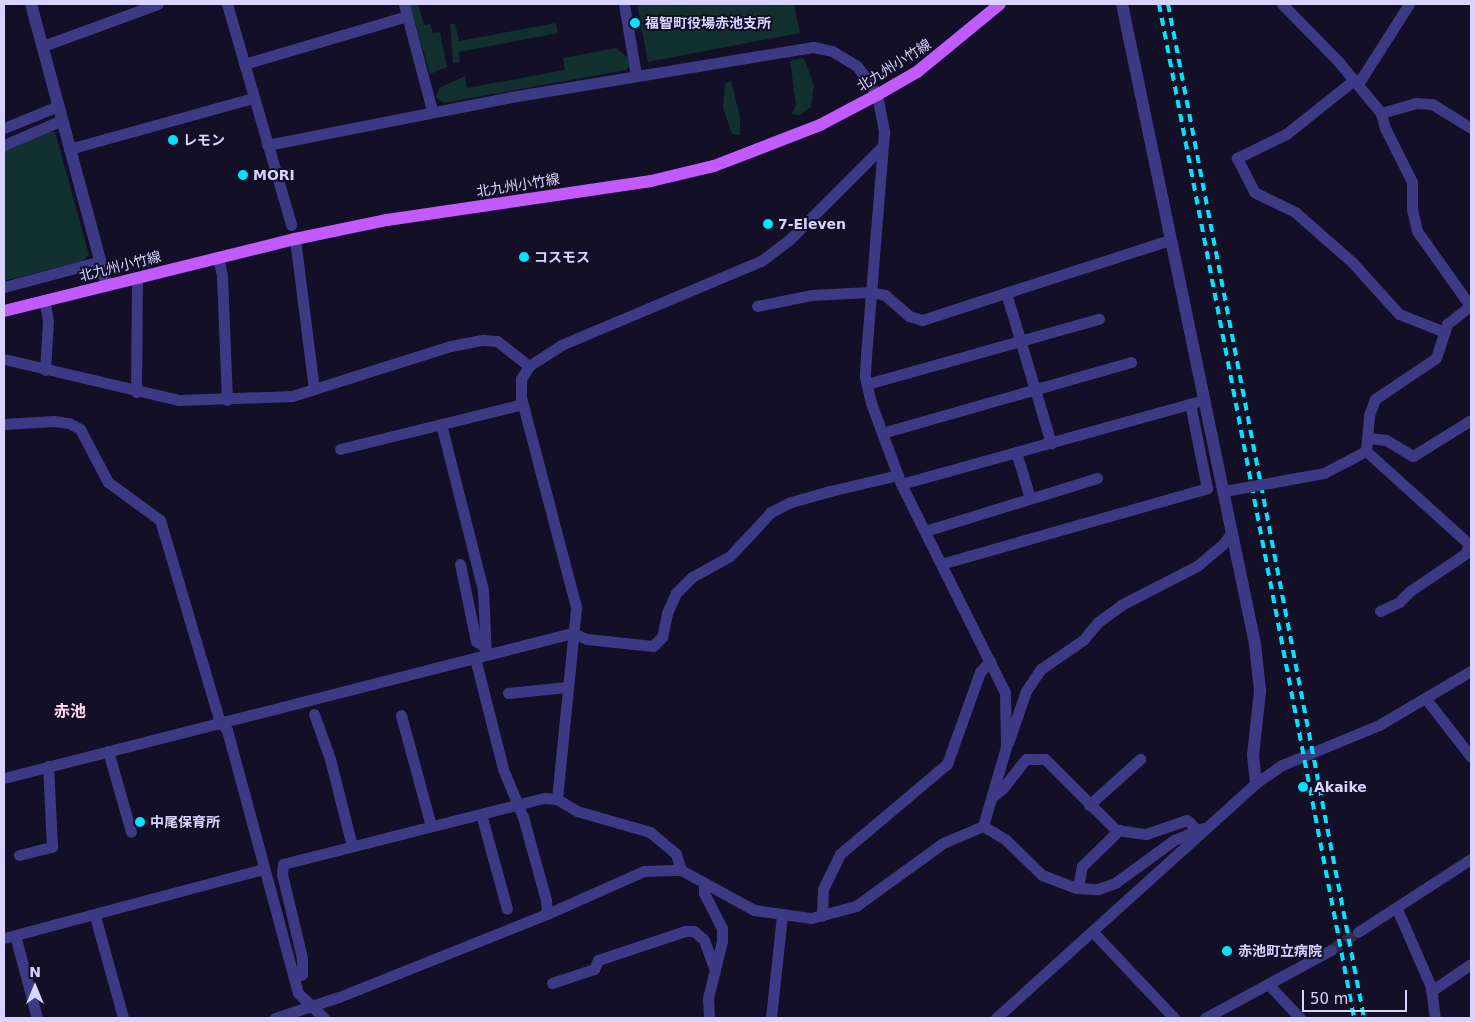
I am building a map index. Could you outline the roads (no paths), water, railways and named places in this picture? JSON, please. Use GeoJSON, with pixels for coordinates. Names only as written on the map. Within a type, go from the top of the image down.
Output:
{"type":"FeatureCollection","features":[{"type":"Feature","properties":{"kind":"main road","name":"北九州小竹線"},"geometry":{"type":"LineString","coordinates":[[4,311],[295,239],[387,220],[690,173],[811,129],[877,95],[949,48],[1000,4]]}},
{"type":"Feature","properties":{"kind":"street"},"geometry":{"type":"LineString","coordinates":[[31,4],[107,284]]}},
{"type":"Feature","properties":{"kind":"street"},"geometry":{"type":"LineString","coordinates":[[43,46],[158,4]]}},
{"type":"Feature","properties":{"kind":"street"},"geometry":{"type":"LineString","coordinates":[[227,4],[291,225]]}},
{"type":"Feature","properties":{"kind":"street"},"geometry":{"type":"LineString","coordinates":[[404,4],[432,111]]}},
{"type":"Feature","properties":{"kind":"street"},"geometry":{"type":"LineString","coordinates":[[624,4],[636,75]]}},
{"type":"Feature","properties":{"kind":"street"},"geometry":{"type":"LineString","coordinates":[[1122,4],[1204,400],[1226,491],[1232,532],[1255,644],[1260,691],[1253,755],[1256,784]]}},
{"type":"Feature","properties":{"kind":"street"},"geometry":{"type":"LineString","coordinates":[[1226,491],[1324,473],[1366,451],[1370,438],[1370,415],[1375,399],[1436,358],[1447,324],[1471,306],[1417,231],[1412,209],[1412,182],[1385,128],[1381,113],[1356,82],[1282,4]]}},
{"type":"Feature","properties":{"kind":"street"},"geometry":{"type":"LineString","coordinates":[[1409,4],[1356,82],[1286,134],[1237,158],[1254,192],[1295,212],[1352,262],[1399,314],[1445,332]]}},
{"type":"Feature","properties":{"kind":"street"},"geometry":{"type":"LineString","coordinates":[[244,64],[407,16]]}},
{"type":"Feature","properties":{"kind":"street"},"geometry":{"type":"LineString","coordinates":[[267,145],[432,111],[636,75],[812,47],[832,51],[847,58],[866,75],[877,95],[884,132],[870,292],[867,384],[899,480],[1005,693],[1006,747]]}},
{"type":"Feature","properties":{"kind":"street"},"geometry":{"type":"LineString","coordinates":[[69,149],[253,98]]}},
{"type":"Feature","properties":{"kind":"street"},"geometry":{"type":"LineString","coordinates":[[1381,113],[1415,102],[1432,104],[1470,125]]}},
{"type":"Feature","properties":{"kind":"street"},"geometry":{"type":"LineString","coordinates":[[4,128],[58,106]]}},
{"type":"Feature","properties":{"kind":"street"},"geometry":{"type":"LineString","coordinates":[[4,145],[62,120]]}},
{"type":"Feature","properties":{"kind":"street"},"geometry":{"type":"LineString","coordinates":[[557,799],[576,607],[523,404],[521,379],[528,366],[561,345],[761,261],[789,240],[882,147]]}},
{"type":"Feature","properties":{"kind":"street"},"geometry":{"type":"LineString","coordinates":[[295,239],[314,389]]}},
{"type":"Feature","properties":{"kind":"street"},"geometry":{"type":"LineString","coordinates":[[757,306],[811,294],[870,292],[885,295],[909,316],[922,320],[1170,240]]}},
{"type":"Feature","properties":{"kind":"street"},"geometry":{"type":"LineString","coordinates":[[218,258],[222,276],[227,400]]}},
{"type":"Feature","properties":{"kind":"street"},"geometry":{"type":"LineString","coordinates":[[4,287],[100,260]]}},
{"type":"Feature","properties":{"kind":"street"},"geometry":{"type":"LineString","coordinates":[[136,392],[137,277]]}},
{"type":"Feature","properties":{"kind":"street"},"geometry":{"type":"LineString","coordinates":[[1006,293],[1051,443]]}},
{"type":"Feature","properties":{"kind":"street"},"geometry":{"type":"LineString","coordinates":[[44,300],[48,320],[45,370]]}},
{"type":"Feature","properties":{"kind":"street"},"geometry":{"type":"LineString","coordinates":[[867,384],[1098,319]]}},
{"type":"Feature","properties":{"kind":"street"},"geometry":{"type":"LineString","coordinates":[[4,359],[136,392],[179,400],[227,400],[292,396],[451,346],[483,340],[497,341],[528,366]]}},
{"type":"Feature","properties":{"kind":"street"},"geometry":{"type":"LineString","coordinates":[[882,433],[1131,362]]}},
{"type":"Feature","properties":{"kind":"street"},"geometry":{"type":"LineString","coordinates":[[4,778],[482,653],[572,633],[587,639],[653,646],[662,637],[667,613],[676,593],[692,577],[730,556],[771,512],[791,502],[830,491],[899,480],[1016,452],[1204,400]]}},
{"type":"Feature","properties":{"kind":"street"},"geometry":{"type":"LineString","coordinates":[[340,449],[523,404]]}},
{"type":"Feature","properties":{"kind":"street"},"geometry":{"type":"LineString","coordinates":[[941,564],[1207,488],[1190,404]]}},
{"type":"Feature","properties":{"kind":"street"},"geometry":{"type":"LineString","coordinates":[[1370,438],[1386,440],[1413,456],[1471,420]]}},
{"type":"Feature","properties":{"kind":"street"},"geometry":{"type":"LineString","coordinates":[[4,424],[54,421],[69,423],[80,429],[108,482],[160,520],[220,722],[227,730],[263,870],[298,993],[324,1018]]}},
{"type":"Feature","properties":{"kind":"street"},"geometry":{"type":"LineString","coordinates":[[441,424],[483,590],[482,653],[503,769],[519,804],[546,900],[547,914]]}},
{"type":"Feature","properties":{"kind":"street"},"geometry":{"type":"LineString","coordinates":[[1366,451],[1470,545],[1465,554],[1410,590],[1400,602],[1380,611]]}},
{"type":"Feature","properties":{"kind":"street"},"geometry":{"type":"LineString","coordinates":[[1016,452],[1030,498]]}},
{"type":"Feature","properties":{"kind":"street"},"geometry":{"type":"LineString","coordinates":[[924,531],[1097,478]]}},
{"type":"Feature","properties":{"kind":"street"},"geometry":{"type":"LineString","coordinates":[[983,826],[1006,747],[1026,691],[1041,669],[1083,640],[1098,622],[1121,605],[1197,566],[1223,544],[1232,532]]}},
{"type":"Feature","properties":{"kind":"street"},"geometry":{"type":"LineString","coordinates":[[460,564],[476,641],[482,653]]}},
{"type":"Feature","properties":{"kind":"street"},"geometry":{"type":"LineString","coordinates":[[822,916],[823,889],[840,854],[947,764],[980,672],[990,661]]}},
{"type":"Feature","properties":{"kind":"street"},"geometry":{"type":"LineString","coordinates":[[996,1018],[1093,932],[1202,829],[1282,765],[1379,726],[1471,671]]}},
{"type":"Feature","properties":{"kind":"street"},"geometry":{"type":"LineString","coordinates":[[508,693],[567,688]]}},
{"type":"Feature","properties":{"kind":"street"},"geometry":{"type":"LineString","coordinates":[[1426,699],[1471,757]]}},
{"type":"Feature","properties":{"kind":"street"},"geometry":{"type":"LineString","coordinates":[[314,714],[330,759],[352,846]]}},
{"type":"Feature","properties":{"kind":"street"},"geometry":{"type":"LineString","coordinates":[[401,716],[430,826]]}},
{"type":"Feature","properties":{"kind":"street"},"geometry":{"type":"LineString","coordinates":[[108,751],[130,832]]}},
{"type":"Feature","properties":{"kind":"street"},"geometry":{"type":"LineString","coordinates":[[992,796],[1003,788],[1026,760],[1044,759],[1089,805],[1119,830],[1146,834],[1187,820],[1202,829]]}},
{"type":"Feature","properties":{"kind":"street"},"geometry":{"type":"LineString","coordinates":[[1089,805],[1140,759]]}},
{"type":"Feature","properties":{"kind":"street"},"geometry":{"type":"LineString","coordinates":[[19,855],[52,847],[48,766]]}},
{"type":"Feature","properties":{"kind":"street"},"geometry":{"type":"LineString","coordinates":[[294,978],[302,974],[302,958],[282,874],[284,864],[544,798],[557,799],[577,811],[650,832],[676,854],[681,870]]}},
{"type":"Feature","properties":{"kind":"street"},"geometry":{"type":"LineString","coordinates":[[481,814],[506,909]]}},
{"type":"Feature","properties":{"kind":"street"},"geometry":{"type":"LineString","coordinates":[[983,826],[1006,840],[1042,875],[1078,888],[1098,889],[1116,882],[1174,840],[1202,829]]}},
{"type":"Feature","properties":{"kind":"street"},"geometry":{"type":"LineString","coordinates":[[275,1018],[547,914],[644,871],[681,870],[754,910],[811,918],[856,906],[943,843],[983,826]]}},
{"type":"Feature","properties":{"kind":"street"},"geometry":{"type":"LineString","coordinates":[[1078,888],[1082,866],[1119,830]]}},
{"type":"Feature","properties":{"kind":"street"},"geometry":{"type":"LineString","coordinates":[[1358,932],[1397,909],[1471,859]]}},
{"type":"Feature","properties":{"kind":"street"},"geometry":{"type":"LineString","coordinates":[[36,1018],[10,937],[263,870]]}},
{"type":"Feature","properties":{"kind":"street"},"geometry":{"type":"LineString","coordinates":[[704,884],[704,892],[722,928],[722,941],[707,1007],[709,1018]]}},
{"type":"Feature","properties":{"kind":"street"},"geometry":{"type":"LineString","coordinates":[[1397,909],[1431,991],[1435,1018]]}},
{"type":"Feature","properties":{"kind":"street"},"geometry":{"type":"LineString","coordinates":[[771,1018],[782,915]]}},
{"type":"Feature","properties":{"kind":"street"},"geometry":{"type":"LineString","coordinates":[[95,916],[123,1018]]}},
{"type":"Feature","properties":{"kind":"street"},"geometry":{"type":"LineString","coordinates":[[552,983],[594,969],[598,960],[684,931],[694,932],[704,940],[715,970]]}},
{"type":"Feature","properties":{"kind":"street"},"geometry":{"type":"LineString","coordinates":[[1093,932],[1174,1018]]}},
{"type":"Feature","properties":{"kind":"street"},"geometry":{"type":"LineString","coordinates":[[1206,1018],[1220,1015],[1268,984],[1330,950]]}},
{"type":"Feature","properties":{"kind":"street"},"geometry":{"type":"LineString","coordinates":[[1431,991],[1471,964]]}},
{"type":"Feature","properties":{"kind":"street"},"geometry":{"type":"LineString","coordinates":[[1268,984],[1300,1018]]}},
{"type":"Feature","properties":{"kind":"tunnel"},"geometry":{"type":"LineString","coordinates":[[1331,950],[1358,932]]}},
{"type":"Feature","properties":{"kind":"railway"},"geometry":{"type":"LineString","coordinates":[[1159,4],[1354,1018]]}},
{"type":"Feature","properties":{"kind":"railway"},"geometry":{"type":"LineString","coordinates":[[1168,4],[1364,1018]]}},
{"type":"Feature","properties":{"kind":"place","name":"福智町役場赤池支所"},"geometry":{"type":"Point","coordinates":[635,23]}},
{"type":"Feature","properties":{"kind":"place","name":"レモン"},"geometry":{"type":"Point","coordinates":[173,140]}},
{"type":"Feature","properties":{"kind":"place","name":"MORI"},"geometry":{"type":"Point","coordinates":[243,175]}},
{"type":"Feature","properties":{"kind":"place","name":"7-Eleven"},"geometry":{"type":"Point","coordinates":[768,224]}},
{"type":"Feature","properties":{"kind":"place","name":"コスモス"},"geometry":{"type":"Point","coordinates":[524,257]}},
{"type":"Feature","properties":{"kind":"place","name":"Akaike"},"geometry":{"type":"Point","coordinates":[1303,787]}},
{"type":"Feature","properties":{"kind":"place","name":"中尾保育所"},"geometry":{"type":"Point","coordinates":[140,822]}},
{"type":"Feature","properties":{"kind":"place","name":"赤池町立病院"},"geometry":{"type":"Point","coordinates":[1227,951]}},
{"type":"Feature","properties":{"kind":"district","name":"赤池"},"geometry":{"type":"Point","coordinates":[70,712]}}]}
